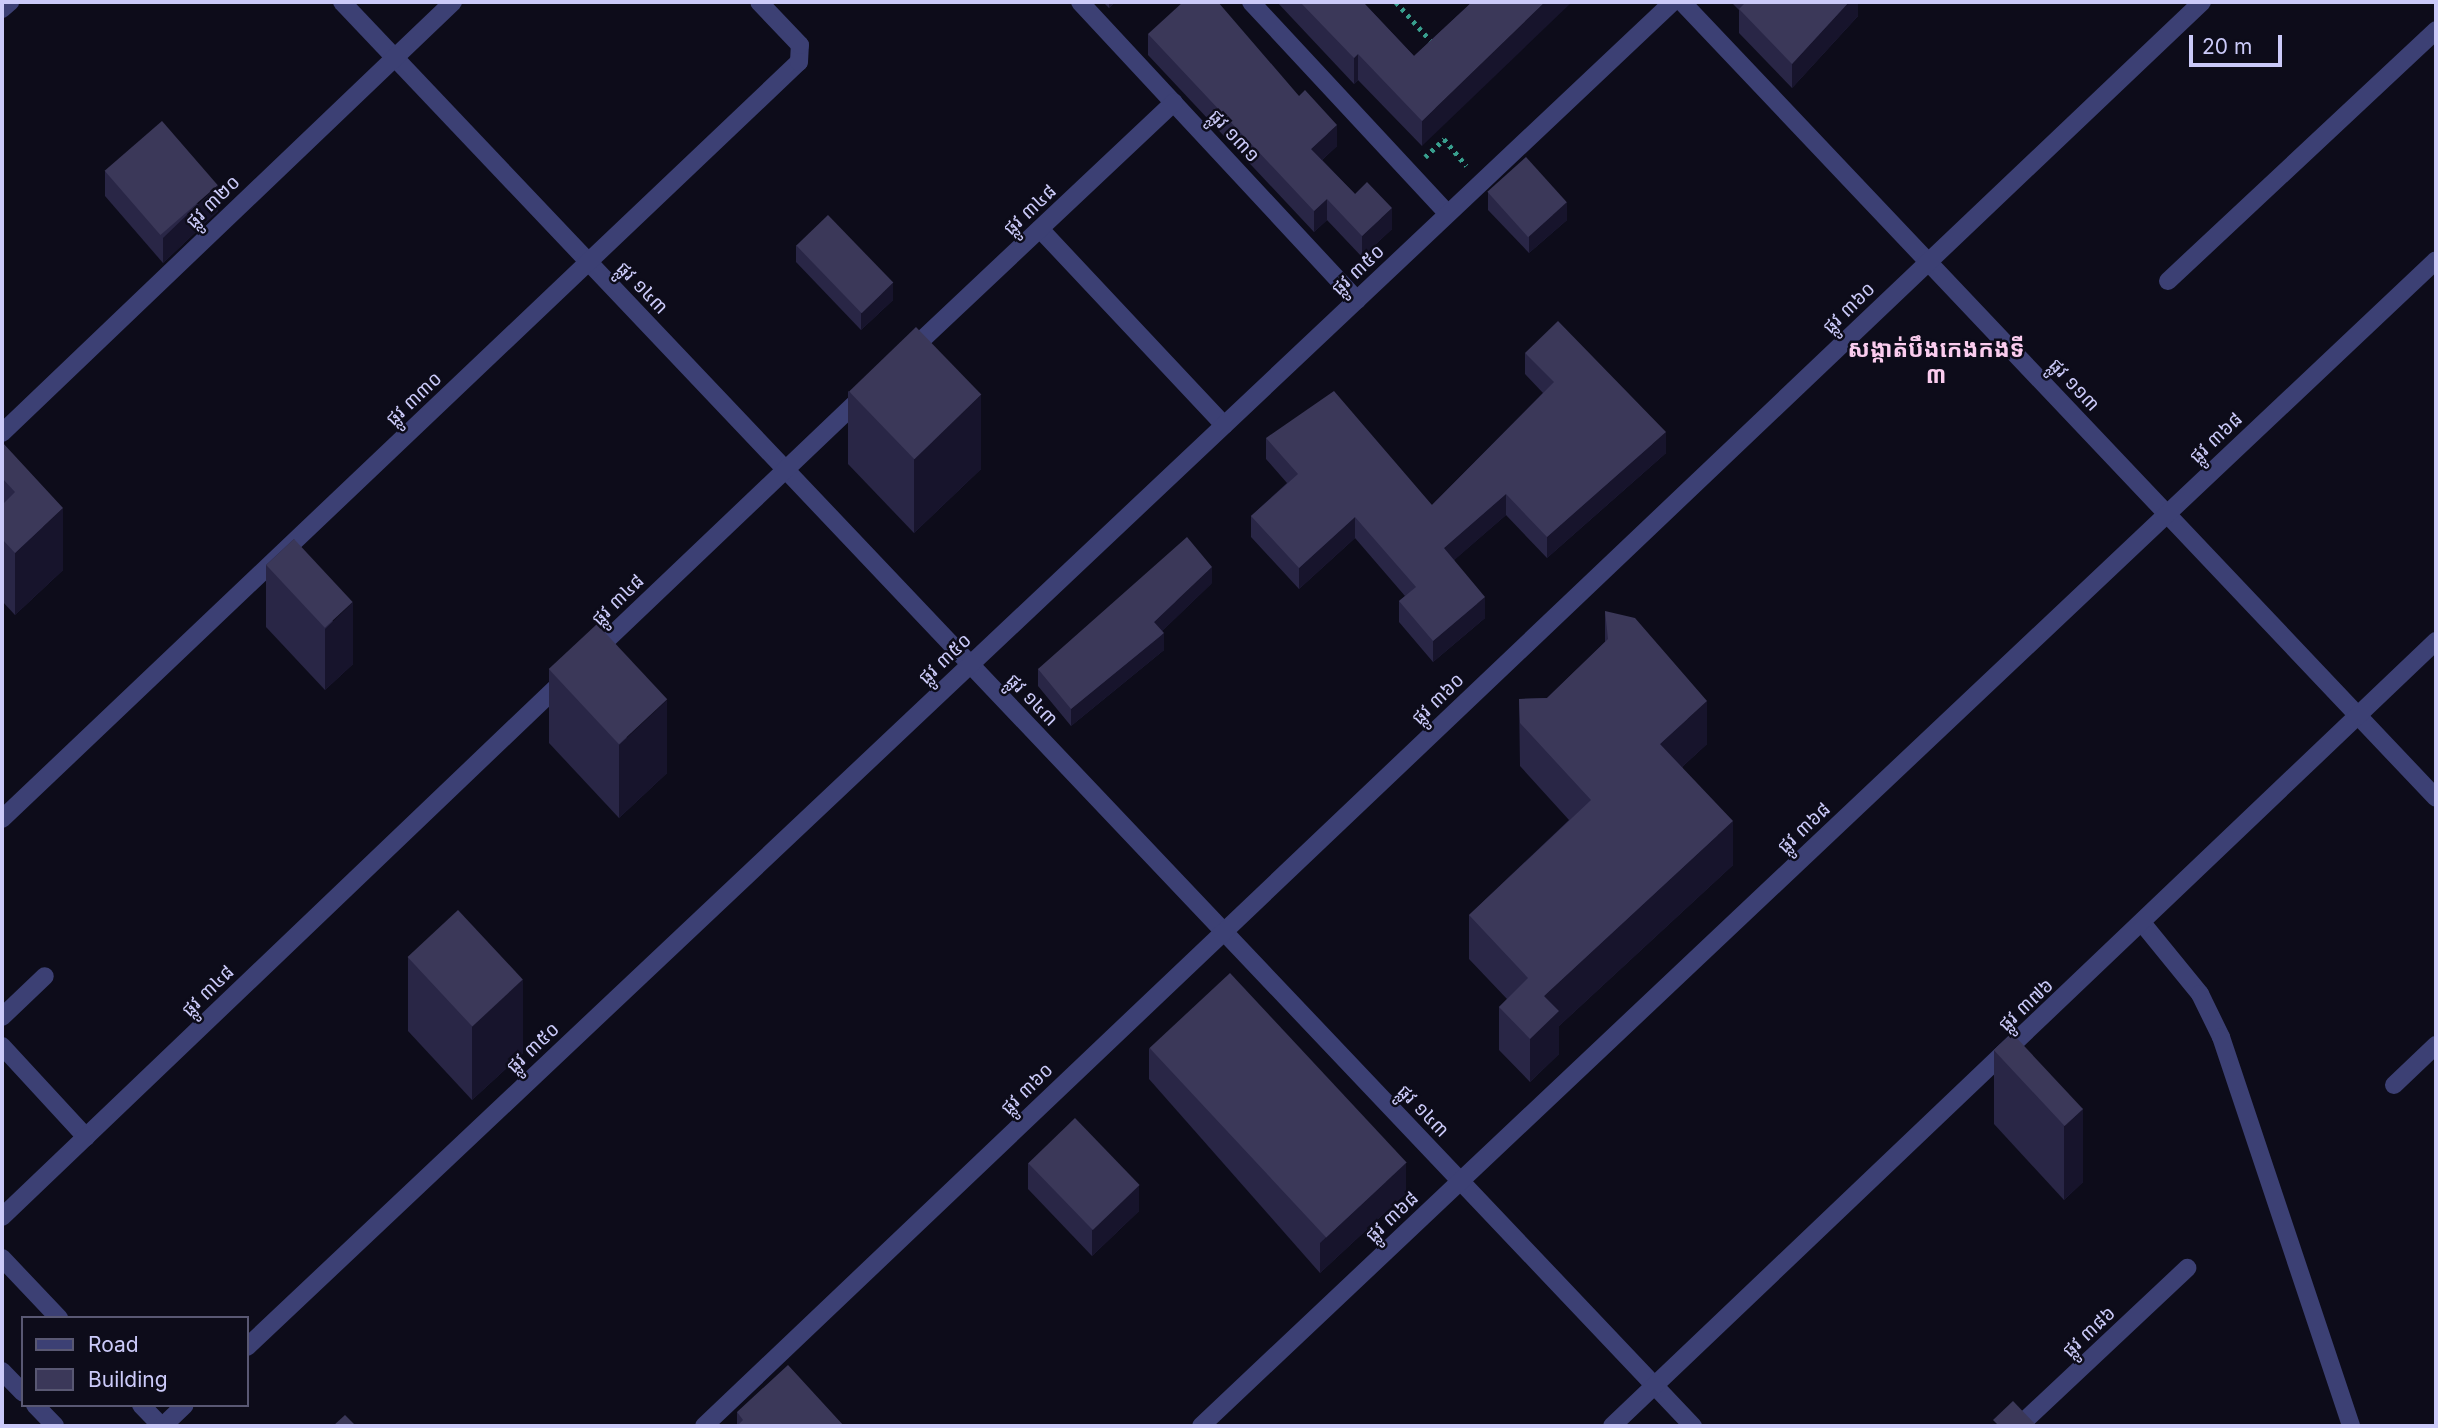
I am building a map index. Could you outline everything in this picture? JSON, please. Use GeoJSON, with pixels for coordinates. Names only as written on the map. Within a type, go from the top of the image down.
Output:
{"type":"FeatureCollection","features":[{"type":"Feature","properties":{"kind":"street"},"geometry":{"type":"LineString","coordinates":[[2,9],[10,2]]}},
{"type":"Feature","properties":{"kind":"street","name":"ផ្លូវ ១៤៣"},"geometry":{"type":"LineString","coordinates":[[342,2],[1693,1426]]}},
{"type":"Feature","properties":{"kind":"street","name":"ផ្លូវ ៣២០"},"geometry":{"type":"LineString","coordinates":[[2,433],[453,2]]}},
{"type":"Feature","properties":{"kind":"street","name":"ផ្លូវ ៣៣០"},"geometry":{"type":"LineString","coordinates":[[2,819],[799,62],[800,45],[759,2]]}},
{"type":"Feature","properties":{"kind":"street","name":"ផ្លូវ ១៣១"},"geometry":{"type":"LineString","coordinates":[[1080,2],[1357,300]]}},
{"type":"Feature","properties":{"kind":"street"},"geometry":{"type":"LineString","coordinates":[[1251,2],[1448,214]]}},
{"type":"Feature","properties":{"kind":"street","name":"ផ្លូវ ៣៥០"},"geometry":{"type":"LineString","coordinates":[[248,1346],[1673,2]]}},
{"type":"Feature","properties":{"kind":"street","name":"ផ្លូវ ១១៣"},"geometry":{"type":"LineString","coordinates":[[1682,2],[2436,798]]}},
{"type":"Feature","properties":{"kind":"street","name":"ផ្លូវ ៣៦០"},"geometry":{"type":"LineString","coordinates":[[704,1426],[2202,2]]}},
{"type":"Feature","properties":{"kind":"street"},"geometry":{"type":"LineString","coordinates":[[2168,281],[2436,30]]}},
{"type":"Feature","properties":{"kind":"street","name":"ផ្លូវ ៣៤៨"},"geometry":{"type":"LineString","coordinates":[[893,368],[1174,102]]}},
{"type":"Feature","properties":{"kind":"street"},"geometry":{"type":"LineString","coordinates":[[1040,229],[1224,425]]}},
{"type":"Feature","properties":{"kind":"street","name":"ផ្លូវ ៣៦៨"},"geometry":{"type":"LineString","coordinates":[[1201,1426],[2436,260]]}},
{"type":"Feature","properties":{"kind":"street","name":"ផ្លូវ ៣៤៨"},"geometry":{"type":"LineString","coordinates":[[2,1217],[874,386]]}},
{"type":"Feature","properties":{"kind":"street","name":"ផ្លូវ ៣៧៦"},"geometry":{"type":"LineString","coordinates":[[1612,1426],[2143,924],[2436,641]]}},
{"type":"Feature","properties":{"kind":"street"},"geometry":{"type":"LineString","coordinates":[[2143,924],[2200,994],[2221,1037],[2351,1426]]}},
{"type":"Feature","properties":{"kind":"street"},"geometry":{"type":"LineString","coordinates":[[2,1017],[45,976]]}},
{"type":"Feature","properties":{"kind":"street"},"geometry":{"type":"LineString","coordinates":[[2394,1085],[2436,1045]]}},
{"type":"Feature","properties":{"kind":"street"},"geometry":{"type":"LineString","coordinates":[[2,1046],[86,1137]]}},
{"type":"Feature","properties":{"kind":"street"},"geometry":{"type":"LineString","coordinates":[[2,1258],[57,1316]]}},
{"type":"Feature","properties":{"kind":"street","name":"ផ្លូវ ៣៨៦"},"geometry":{"type":"LineString","coordinates":[[2019,1426],[2187,1268]]}},
{"type":"Feature","properties":{"kind":"street"},"geometry":{"type":"LineString","coordinates":[[2,1371],[21,1391]]}},
{"type":"Feature","properties":{"kind":"street"},"geometry":{"type":"LineString","coordinates":[[37,1407],[55,1426]]}},
{"type":"Feature","properties":{"kind":"street"},"geometry":{"type":"LineString","coordinates":[[143,1407],[162,1426],[183,1407]]}},
{"type":"Feature","properties":{"kind":"path"},"geometry":{"type":"LineString","coordinates":[[1396,2],[1432,40]]}},
{"type":"Feature","properties":{"kind":"path"},"geometry":{"type":"LineString","coordinates":[[1423,48],[1442,30]]}},
{"type":"Feature","properties":{"kind":"path"},"geometry":{"type":"LineString","coordinates":[[1414,148],[1423,158],[1444,139],[1482,181]]}},
{"type":"Feature","properties":{"kind":"building"},"geometry":{"type":"Polygon","coordinates":[[[1183,2],[1218,2],[1299,96],[1305,90],[1337,125],[1311,149],[1355,194],[1367,182],[1392,208],[1362,236],[1327,199],[1314,211],[1148,34],[1183,2]]]}},
{"type":"Feature","properties":{"kind":"building"},"geometry":{"type":"Polygon","coordinates":[[[1300,2],[1363,2],[1414,56],[1472,2],[1545,2],[1422,121],[1358,54],[1354,58],[1300,2]]]}},
{"type":"Feature","properties":{"kind":"building"},"geometry":{"type":"Polygon","coordinates":[[[1746,2],[1849,2],[1792,64],[1739,9],[1746,2]]]}},
{"type":"Feature","properties":{"kind":"building"},"geometry":{"type":"Polygon","coordinates":[[[162,121],[218,185],[160,235],[105,171],[162,121]]]}},
{"type":"Feature","properties":{"kind":"building"},"geometry":{"type":"Polygon","coordinates":[[[1526,157],[1567,202],[1528,237],[1487,192],[1526,157]]]}},
{"type":"Feature","properties":{"kind":"building"},"geometry":{"type":"Polygon","coordinates":[[[828,215],[893,283],[862,313],[796,246],[828,215]]]}},
{"type":"Feature","properties":{"kind":"building"},"geometry":{"type":"Polygon","coordinates":[[[1558,321],[1666,432],[1547,537],[1506,494],[1444,548],[1485,597],[1433,641],[1399,601],[1416,587],[1355,517],[1299,568],[1251,516],[1298,474],[1266,438],[1334,391],[1432,505],[1554,382],[1525,353],[1558,321]]]}},
{"type":"Feature","properties":{"kind":"building"},"geometry":{"type":"Polygon","coordinates":[[[916,327],[981,395],[914,459],[849,392],[916,327]]]}},
{"type":"Feature","properties":{"kind":"building"},"geometry":{"type":"Polygon","coordinates":[[[2,442],[63,508],[15,553],[2,539],[2,505],[15,492],[2,478],[2,442]]]}},
{"type":"Feature","properties":{"kind":"building"},"geometry":{"type":"Polygon","coordinates":[[[1187,537],[1212,567],[1154,622],[1164,633],[1071,709],[1038,669],[1187,537]]]}},
{"type":"Feature","properties":{"kind":"building"},"geometry":{"type":"Polygon","coordinates":[[[294,539],[353,602],[325,628],[266,565],[294,539]]]}},
{"type":"Feature","properties":{"kind":"building"},"geometry":{"type":"Polygon","coordinates":[[[1605,611],[1635,618],[1707,701],[1660,744],[1733,821],[1544,996],[1559,1011],[1530,1039],[1499,1007],[1528,978],[1469,915],[1591,800],[1520,723],[1519,699],[1547,698],[1608,639],[1605,611]]]}},
{"type":"Feature","properties":{"kind":"building"},"geometry":{"type":"Polygon","coordinates":[[[597,624],[667,699],[619,744],[549,669],[597,624]]]}},
{"type":"Feature","properties":{"kind":"building"},"geometry":{"type":"Polygon","coordinates":[[[458,910],[523,979],[472,1027],[408,957],[458,910]]]}},
{"type":"Feature","properties":{"kind":"building"},"geometry":{"type":"Polygon","coordinates":[[[1230,973],[1407,1162],[1326,1237],[1150,1048],[1230,973]]]}},
{"type":"Feature","properties":{"kind":"building"},"geometry":{"type":"Polygon","coordinates":[[[2012,1033],[2083,1109],[2065,1126],[1994,1050],[2012,1033]]]}},
{"type":"Feature","properties":{"kind":"building"},"geometry":{"type":"Polygon","coordinates":[[[1075,1118],[1140,1185],[1093,1230],[1028,1163],[1075,1118]]]}},
{"type":"Feature","properties":{"kind":"building"},"geometry":{"type":"Polygon","coordinates":[[[788,1365],[844,1426],[737,1426],[743,1420],[737,1412],[788,1365]]]}},
{"type":"Feature","properties":{"kind":"building"},"geometry":{"type":"Polygon","coordinates":[[[2013,1401],[2037,1426],[1999,1426],[1993,1420],[2013,1401]]]}},
{"type":"Feature","properties":{"kind":"building"},"geometry":{"type":"Polygon","coordinates":[[[345,1415],[356,1426],[333,1426],[345,1415]]]}},
{"type":"Feature","properties":{"kind":"district","name":"សង្កាត់បឹងកេងកងទី ៣"},"geometry":{"type":"Point","coordinates":[1936,362]}}]}
